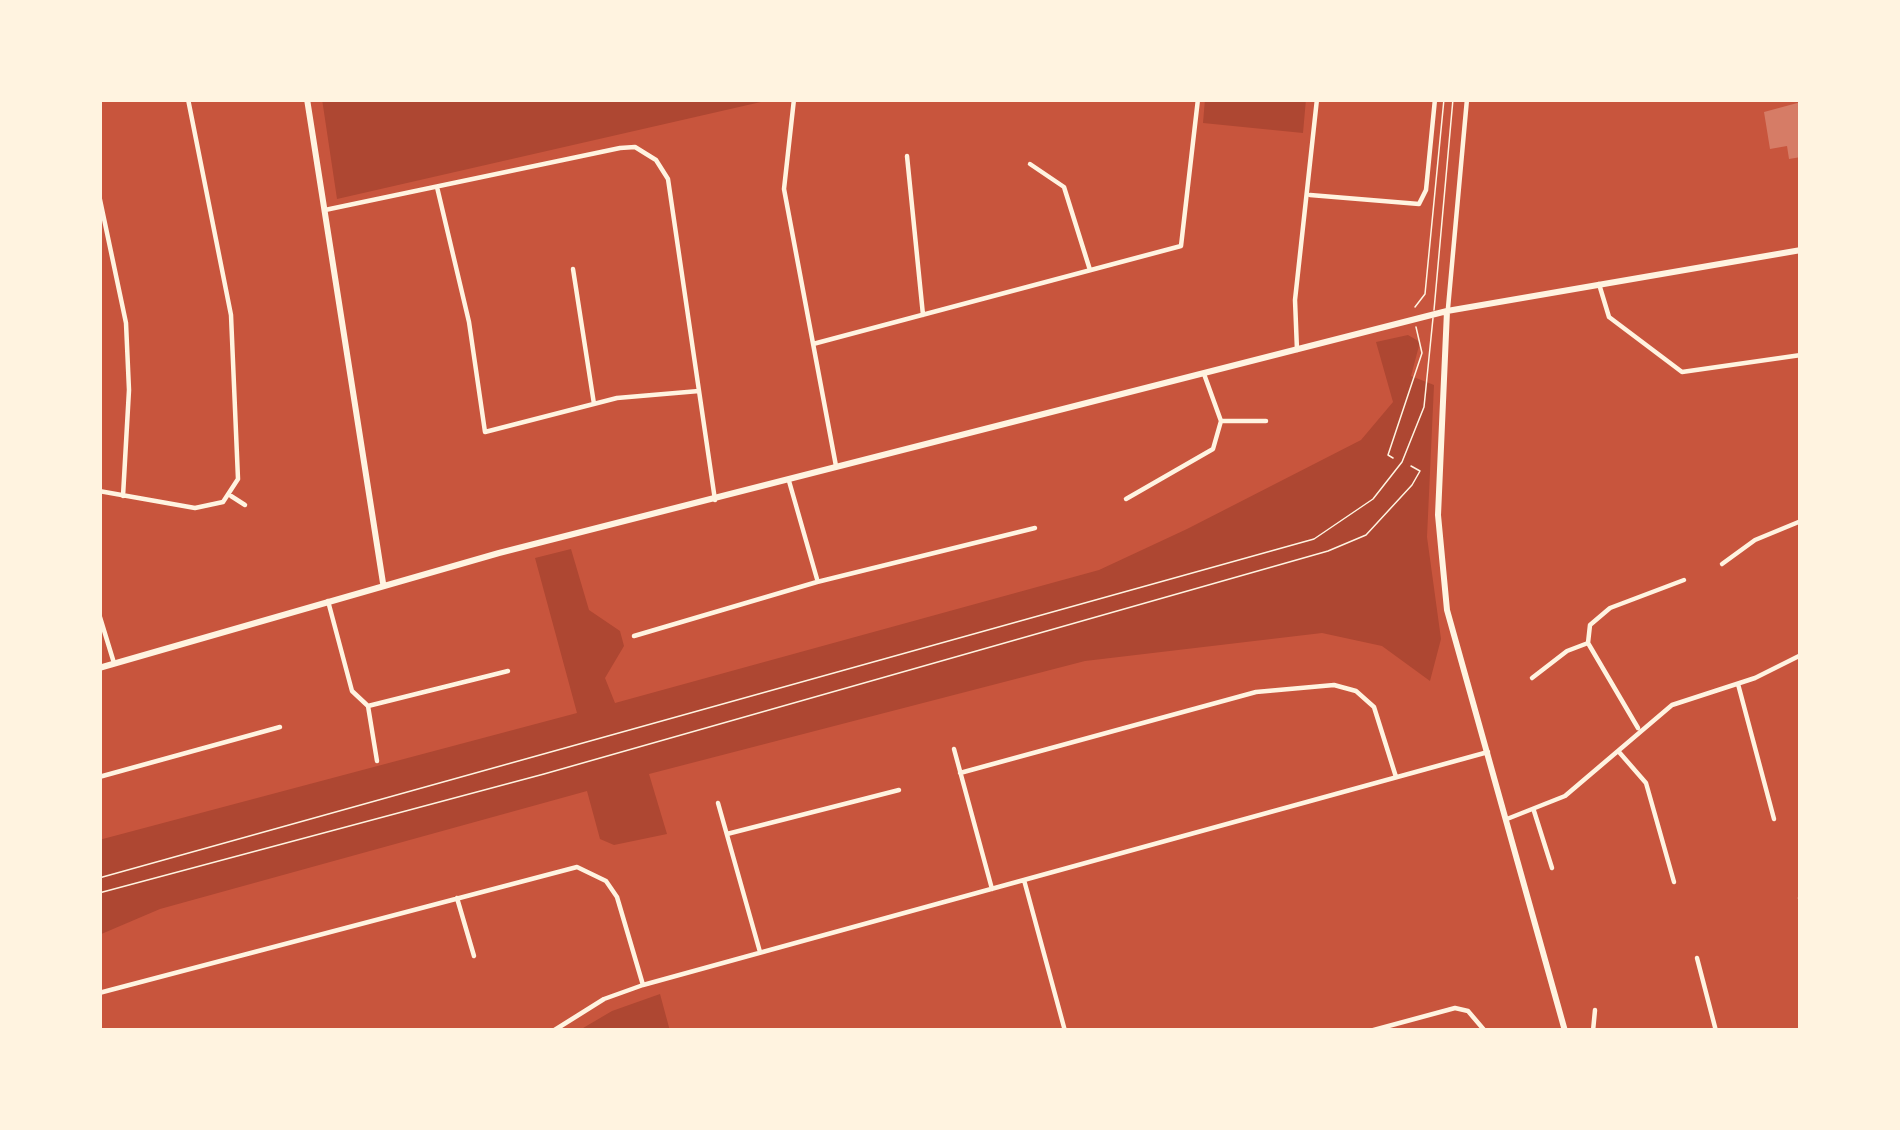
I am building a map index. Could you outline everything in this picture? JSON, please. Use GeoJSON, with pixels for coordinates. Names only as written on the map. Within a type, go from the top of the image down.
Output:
{"type":"FeatureCollection","features":[{"type":"Feature","properties":{"kind":"main road"},"geometry":{"type":"LineString","coordinates":[[307,99],[383,583]]}},
{"type":"Feature","properties":{"kind":"main road"},"geometry":{"type":"LineString","coordinates":[[99,668],[383,583],[1448,310],[1801,250]]}},
{"type":"Feature","properties":{"kind":"main road"},"geometry":{"type":"LineString","coordinates":[[1448,310],[1441,562],[1453,640],[1565,1031]]}},
{"type":"Feature","properties":{"kind":"street"},"geometry":{"type":"LineString","coordinates":[[188,99],[231,315],[239,466],[231,496]]}},
{"type":"Feature","properties":{"kind":"street"},"geometry":{"type":"LineString","coordinates":[[794,99],[784,189],[836,469]]}},
{"type":"Feature","properties":{"kind":"street"},"geometry":{"type":"LineString","coordinates":[[813,344],[1181,246],[1198,99]]}},
{"type":"Feature","properties":{"kind":"street"},"geometry":{"type":"LineString","coordinates":[[1297,351],[1295,300],[1317,99]]}},
{"type":"Feature","properties":{"kind":"street"},"geometry":{"type":"LineString","coordinates":[[1308,195],[1419,204],[1426,190],[1435,99]]}},
{"type":"Feature","properties":{"kind":"street"},"geometry":{"type":"LineString","coordinates":[[1448,310],[1467,99]]}},
{"type":"Feature","properties":{"kind":"street"},"geometry":{"type":"LineString","coordinates":[[325,210],[620,148],[635,147],[656,160],[668,179],[715,500]]}},
{"type":"Feature","properties":{"kind":"street"},"geometry":{"type":"LineString","coordinates":[[907,156],[923,315]]}},
{"type":"Feature","properties":{"kind":"street"},"geometry":{"type":"LineString","coordinates":[[1030,164],[1064,187],[1090,270]]}},
{"type":"Feature","properties":{"kind":"street"},"geometry":{"type":"LineString","coordinates":[[437,187],[469,322],[485,432],[595,404],[699,392]]}},
{"type":"Feature","properties":{"kind":"street"},"geometry":{"type":"LineString","coordinates":[[99,195],[126,323],[129,390],[123,496]]}},
{"type":"Feature","properties":{"kind":"street"},"geometry":{"type":"LineString","coordinates":[[573,269],[595,404]]}},
{"type":"Feature","properties":{"kind":"street"},"geometry":{"type":"LineString","coordinates":[[1599,284],[1609,316],[1682,372],[1801,355]]}},
{"type":"Feature","properties":{"kind":"street"},"geometry":{"type":"LineString","coordinates":[[1126,499],[1213,449],[1222,421],[1204,374]]}},
{"type":"Feature","properties":{"kind":"street"},"geometry":{"type":"LineString","coordinates":[[1222,421],[1266,421]]}},
{"type":"Feature","properties":{"kind":"street"},"geometry":{"type":"LineString","coordinates":[[789,481],[817,582]]}},
{"type":"Feature","properties":{"kind":"street"},"geometry":{"type":"LineString","coordinates":[[99,491],[195,508],[231,496]]}},
{"type":"Feature","properties":{"kind":"street"},"geometry":{"type":"LineString","coordinates":[[231,496],[245,506]]}},
{"type":"Feature","properties":{"kind":"street"},"geometry":{"type":"LineString","coordinates":[[1722,564],[1748,544],[1801,520]]}},
{"type":"Feature","properties":{"kind":"street"},"geometry":{"type":"LineString","coordinates":[[634,636],[817,582],[1035,528]]}},
{"type":"Feature","properties":{"kind":"street"},"geometry":{"type":"LineString","coordinates":[[1640,730],[1588,643],[1590,626],[1610,608],[1684,580]]}},
{"type":"Feature","properties":{"kind":"street"},"geometry":{"type":"LineString","coordinates":[[328,601],[352,691],[368,706],[377,761]]}},
{"type":"Feature","properties":{"kind":"street"},"geometry":{"type":"LineString","coordinates":[[99,614],[114,663]]}},
{"type":"Feature","properties":{"kind":"street"},"geometry":{"type":"LineString","coordinates":[[1532,678],[1567,651],[1588,643]]}},
{"type":"Feature","properties":{"kind":"street"},"geometry":{"type":"LineString","coordinates":[[1507,819],[1534,811],[1577,788],[1672,705],[1738,684],[1801,655]]}},
{"type":"Feature","properties":{"kind":"street"},"geometry":{"type":"LineString","coordinates":[[368,706],[508,671]]}},
{"type":"Feature","properties":{"kind":"street"},"geometry":{"type":"LineString","coordinates":[[1738,684],[1774,819]]}},
{"type":"Feature","properties":{"kind":"street"},"geometry":{"type":"LineString","coordinates":[[960,772],[1256,692],[1334,686],[1356,691],[1374,706],[1396,777]]}},
{"type":"Feature","properties":{"kind":"street"},"geometry":{"type":"LineString","coordinates":[[99,777],[280,727]]}},
{"type":"Feature","properties":{"kind":"street"},"geometry":{"type":"LineString","coordinates":[[954,749],[992,889]]}},
{"type":"Feature","properties":{"kind":"street"},"geometry":{"type":"LineString","coordinates":[[1618,750],[1646,783],[1674,882]]}},
{"type":"Feature","properties":{"kind":"street"},"geometry":{"type":"LineString","coordinates":[[553,1031],[604,999],[643,986],[1488,752]]}},
{"type":"Feature","properties":{"kind":"street"},"geometry":{"type":"LineString","coordinates":[[727,834],[899,790]]}},
{"type":"Feature","properties":{"kind":"street"},"geometry":{"type":"LineString","coordinates":[[718,803],[760,952]]}},
{"type":"Feature","properties":{"kind":"street"},"geometry":{"type":"LineString","coordinates":[[1534,811],[1552,868]]}},
{"type":"Feature","properties":{"kind":"street"},"geometry":{"type":"LineString","coordinates":[[99,994],[577,867],[595,873],[617,897],[643,986]]}},
{"type":"Feature","properties":{"kind":"street"},"geometry":{"type":"LineString","coordinates":[[1024,880],[1065,1031]]}},
{"type":"Feature","properties":{"kind":"street"},"geometry":{"type":"LineString","coordinates":[[457,897],[474,956]]}},
{"type":"Feature","properties":{"kind":"street"},"geometry":{"type":"LineString","coordinates":[[1697,958],[1716,1031]]}},
{"type":"Feature","properties":{"kind":"street"},"geometry":{"type":"LineString","coordinates":[[1593,1031],[1594,1010]]}},
{"type":"Feature","properties":{"kind":"street"},"geometry":{"type":"LineString","coordinates":[[1370,1031],[1441,1011],[1468,1011],[1485,1031]]}},
{"type":"Feature","properties":{"kind":"lane"},"geometry":{"type":"LineString","coordinates":[[99,878],[1314,539],[1373,499],[1402,462],[1424,406],[1453,99]]}},
{"type":"Feature","properties":{"kind":"path"},"geometry":{"type":"LineString","coordinates":[[1415,305],[1425,294],[1444,99]]}},
{"type":"Feature","properties":{"kind":"path"},"geometry":{"type":"LineString","coordinates":[[1394,458],[1388,455],[1422,353],[1417,333]]}},
{"type":"Feature","properties":{"kind":"path"},"geometry":{"type":"LineString","coordinates":[[99,892],[544,774],[1328,551],[1366,535],[1412,484],[1420,470],[1411,466]]}},
{"type":"Feature","properties":{"kind":"shaded area"},"geometry":{"type":"Polygon","coordinates":[[[322,99],[774,99],[337,199],[322,99]]]}},
{"type":"Feature","properties":{"kind":"shaded area"},"geometry":{"type":"Polygon","coordinates":[[[1205,99],[1306,99],[1303,133],[1203,123],[1205,99]]]}},
{"type":"Feature","properties":{"kind":"shaded area"},"geometry":{"type":"Polygon","coordinates":[[[1408,335],[1420,342],[1411,376],[1434,385],[1427,537],[1441,639],[1430,681],[1382,646],[1322,633],[1085,661],[649,774],[667,834],[614,845],[600,839],[587,791],[160,909],[99,935],[99,840],[577,713],[535,558],[571,549],[589,610],[620,631],[624,646],[605,678],[615,703],[1099,570],[1361,440],[1393,402],[1376,342],[1408,335]]]}},
{"type":"Feature","properties":{"kind":"shaded area"},"geometry":{"type":"Polygon","coordinates":[[[660,994],[670,1031],[578,1031],[612,1011],[660,994]]]}},
{"type":"Feature","properties":{"kind":"building"},"geometry":{"type":"Polygon","coordinates":[[[1801,102],[1801,157],[1789,159],[1787,146],[1770,149],[1764,112],[1801,102]]]}}]}
